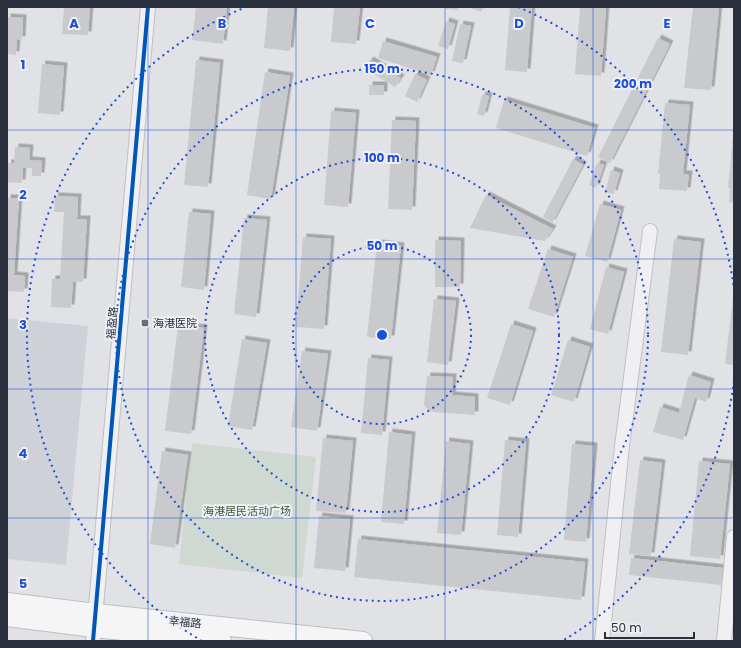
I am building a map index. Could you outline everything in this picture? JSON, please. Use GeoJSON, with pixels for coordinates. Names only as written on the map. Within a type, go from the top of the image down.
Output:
{"type":"FeatureCollection","features":[{"type":"Feature","properties":{"kind":"main road","name":"幸福路"},"geometry":{"type":"LineString","coordinates":[[7,602],[94,627],[363,641]]}},
{"type":"Feature","properties":{"kind":"main road","name":"幸福路"},"geometry":{"type":"LineString","coordinates":[[7,617],[222,641]]}},
{"type":"Feature","properties":{"kind":"street","name":"福盈路"},"geometry":{"type":"LineString","coordinates":[[94,627],[148,7]]}},
{"type":"Feature","properties":{"kind":"street"},"geometry":{"type":"LineString","coordinates":[[602,641],[622,446],[650,231]]}},
{"type":"Feature","properties":{"kind":"street"},"geometry":{"type":"LineString","coordinates":[[724,641],[734,537]]}},
{"type":"Feature","properties":{"kind":"shaded area"},"geometry":{"type":"Polygon","coordinates":[[[7,318],[88,326],[66,565],[7,559],[7,318]]]}},
{"type":"Feature","properties":{"kind":"green space","name":"海港居民活动广场"},"geometry":{"type":"Polygon","coordinates":[[[192,443],[316,457],[302,578],[179,564],[192,443]]]}},
{"type":"Feature","properties":{"kind":"building"},"geometry":{"type":"Polygon","coordinates":[[[64,7],[90,7],[88,35],[62,34],[64,7]]]}},
{"type":"Feature","properties":{"kind":"building"},"geometry":{"type":"Polygon","coordinates":[[[196,7],[227,7],[223,44],[192,40],[196,7]]]}},
{"type":"Feature","properties":{"kind":"building"},"geometry":{"type":"Polygon","coordinates":[[[268,7],[294,7],[290,51],[264,48],[268,7]]]}},
{"type":"Feature","properties":{"kind":"building"},"geometry":{"type":"Polygon","coordinates":[[[334,7],[360,7],[356,44],[331,42],[334,7]]]}},
{"type":"Feature","properties":{"kind":"building"},"geometry":{"type":"Polygon","coordinates":[[[446,7],[458,7],[458,10],[446,9],[446,7]]]}},
{"type":"Feature","properties":{"kind":"building"},"geometry":{"type":"Polygon","coordinates":[[[470,7],[483,7],[481,12],[470,7]]]}},
{"type":"Feature","properties":{"kind":"building"},"geometry":{"type":"Polygon","coordinates":[[[510,7],[532,7],[527,72],[505,70],[510,7]]]}},
{"type":"Feature","properties":{"kind":"building"},"geometry":{"type":"Polygon","coordinates":[[[580,7],[606,7],[601,76],[575,74],[580,7]]]}},
{"type":"Feature","properties":{"kind":"building"},"geometry":{"type":"Polygon","coordinates":[[[693,7],[719,7],[711,90],[684,88],[693,7]]]}},
{"type":"Feature","properties":{"kind":"building"},"geometry":{"type":"Polygon","coordinates":[[[7,17],[23,18],[22,40],[17,39],[16,55],[7,54],[7,17]]]}},
{"type":"Feature","properties":{"kind":"building"},"geometry":{"type":"Polygon","coordinates":[[[446,21],[455,24],[448,49],[438,46],[446,21]]]}},
{"type":"Feature","properties":{"kind":"building"},"geometry":{"type":"Polygon","coordinates":[[[460,24],[471,26],[463,63],[452,61],[460,24]]]}},
{"type":"Feature","properties":{"kind":"building"},"geometry":{"type":"Polygon","coordinates":[[[658,38],[670,44],[610,163],[598,157],[658,38]]]}},
{"type":"Feature","properties":{"kind":"building"},"geometry":{"type":"Polygon","coordinates":[[[383,41],[437,57],[431,75],[378,58],[383,41]]]}},
{"type":"Feature","properties":{"kind":"building"},"geometry":{"type":"Polygon","coordinates":[[[196,60],[220,63],[208,187],[184,185],[196,60]]]}},
{"type":"Feature","properties":{"kind":"building"},"geometry":{"type":"Polygon","coordinates":[[[370,60],[401,78],[395,87],[364,68],[370,60]]]}},
{"type":"Feature","properties":{"kind":"building"},"geometry":{"type":"Polygon","coordinates":[[[42,64],[64,66],[60,115],[38,113],[42,64]]]}},
{"type":"Feature","properties":{"kind":"building"},"geometry":{"type":"Polygon","coordinates":[[[265,72],[290,76],[271,199],[247,195],[265,72]]]}},
{"type":"Feature","properties":{"kind":"building"},"geometry":{"type":"Polygon","coordinates":[[[415,74],[427,80],[417,102],[405,96],[415,74]]]}},
{"type":"Feature","properties":{"kind":"building"},"geometry":{"type":"Polygon","coordinates":[[[369,85],[384,85],[384,95],[369,95],[369,85]]]}},
{"type":"Feature","properties":{"kind":"building"},"geometry":{"type":"Polygon","coordinates":[[[482,95],[489,96],[484,116],[477,114],[482,95]]]}},
{"type":"Feature","properties":{"kind":"building"},"geometry":{"type":"Polygon","coordinates":[[[504,100],[595,128],[587,156],[496,128],[504,100]]]}},
{"type":"Feature","properties":{"kind":"building"},"geometry":{"type":"Polygon","coordinates":[[[665,103],[690,105],[683,174],[689,174],[687,191],[659,189],[660,174],[658,174],[665,103]]]}},
{"type":"Feature","properties":{"kind":"building"},"geometry":{"type":"Polygon","coordinates":[[[331,111],[356,113],[348,207],[324,205],[331,111]]]}},
{"type":"Feature","properties":{"kind":"building"},"geometry":{"type":"Polygon","coordinates":[[[392,120],[416,121],[412,210],[388,209],[392,120]]]}},
{"type":"Feature","properties":{"kind":"building"},"geometry":{"type":"Polygon","coordinates":[[[733,135],[734,203],[729,202],[730,188],[728,188],[733,135]]]}},
{"type":"Feature","properties":{"kind":"building"},"geometry":{"type":"Polygon","coordinates":[[[15,147],[30,148],[29,160],[42,161],[41,176],[32,176],[32,168],[23,168],[22,183],[7,182],[8,163],[14,163],[15,147]]]}},
{"type":"Feature","properties":{"kind":"building"},"geometry":{"type":"Polygon","coordinates":[[[573,159],[583,165],[552,223],[543,217],[573,159]]]}},
{"type":"Feature","properties":{"kind":"building"},"geometry":{"type":"Polygon","coordinates":[[[597,163],[604,165],[596,188],[589,185],[597,163]]]}},
{"type":"Feature","properties":{"kind":"building"},"geometry":{"type":"Polygon","coordinates":[[[611,170],[620,173],[614,194],[605,192],[611,170]]]}},
{"type":"Feature","properties":{"kind":"building"},"geometry":{"type":"Polygon","coordinates":[[[486,195],[553,229],[545,241],[470,228],[486,195]]]}},
{"type":"Feature","properties":{"kind":"building"},"geometry":{"type":"Polygon","coordinates":[[[55,196],[78,197],[77,219],[87,219],[83,282],[73,282],[71,308],[51,307],[52,279],[60,279],[64,212],[54,212],[55,196]]]}},
{"type":"Feature","properties":{"kind":"building"},"geometry":{"type":"Polygon","coordinates":[[[7,198],[19,198],[14,275],[25,276],[24,292],[7,291],[7,198]]]}},
{"type":"Feature","properties":{"kind":"building"},"geometry":{"type":"Polygon","coordinates":[[[600,204],[621,210],[607,262],[585,256],[600,204]]]}},
{"type":"Feature","properties":{"kind":"building"},"geometry":{"type":"Polygon","coordinates":[[[189,212],[211,214],[204,290],[181,287],[189,212]]]}},
{"type":"Feature","properties":{"kind":"building"},"geometry":{"type":"Polygon","coordinates":[[[244,218],[267,220],[256,317],[234,314],[244,218]]]}},
{"type":"Feature","properties":{"kind":"building"},"geometry":{"type":"Polygon","coordinates":[[[303,237],[331,239],[324,329],[296,327],[303,237]]]}},
{"type":"Feature","properties":{"kind":"building"},"geometry":{"type":"Polygon","coordinates":[[[674,239],[701,242],[688,355],[661,352],[674,239]]]}},
{"type":"Feature","properties":{"kind":"building"},"geometry":{"type":"Polygon","coordinates":[[[435,240],[461,241],[460,287],[435,287],[435,240]]]}},
{"type":"Feature","properties":{"kind":"building"},"geometry":{"type":"Polygon","coordinates":[[[377,243],[401,246],[391,339],[367,337],[377,243]]]}},
{"type":"Feature","properties":{"kind":"building"},"geometry":{"type":"Polygon","coordinates":[[[548,249],[573,257],[554,317],[528,309],[548,249]]]}},
{"type":"Feature","properties":{"kind":"building"},"geometry":{"type":"Polygon","coordinates":[[[606,267],[624,272],[608,334],[590,329],[606,267]]]}},
{"type":"Feature","properties":{"kind":"building"},"geometry":{"type":"Polygon","coordinates":[[[434,299],[456,301],[448,365],[427,362],[434,299]]]}},
{"type":"Feature","properties":{"kind":"building"},"geometry":{"type":"Polygon","coordinates":[[[734,299],[734,365],[725,364],[734,299]]]}},
{"type":"Feature","properties":{"kind":"building"},"geometry":{"type":"Polygon","coordinates":[[[511,324],[533,331],[510,405],[487,398],[511,324]]]}},
{"type":"Feature","properties":{"kind":"building"},"geometry":{"type":"Polygon","coordinates":[[[178,325],[204,328],[191,434],[165,431],[178,325]]]}},
{"type":"Feature","properties":{"kind":"building"},"geometry":{"type":"Polygon","coordinates":[[[242,339],[267,343],[252,430],[228,426],[242,339]]]}},
{"type":"Feature","properties":{"kind":"building"},"geometry":{"type":"Polygon","coordinates":[[[568,340],[590,347],[574,402],[551,395],[568,340]]]}},
{"type":"Feature","properties":{"kind":"building"},"geometry":{"type":"Polygon","coordinates":[[[302,351],[328,354],[317,431],[291,427],[302,351]]]}},
{"type":"Feature","properties":{"kind":"building"},"geometry":{"type":"Polygon","coordinates":[[[368,358],[389,360],[382,435],[361,433],[368,358]]]}},
{"type":"Feature","properties":{"kind":"building"},"geometry":{"type":"Polygon","coordinates":[[[689,375],[711,382],[706,402],[695,398],[683,440],[653,432],[660,407],[679,413],[689,375]]]}},
{"type":"Feature","properties":{"kind":"building"},"geometry":{"type":"Polygon","coordinates":[[[427,376],[453,377],[452,395],[475,397],[475,415],[434,412],[428,410],[424,405],[427,376]]]}},
{"type":"Feature","properties":{"kind":"building"},"geometry":{"type":"Polygon","coordinates":[[[389,432],[412,435],[404,524],[381,522],[389,432]]]}},
{"type":"Feature","properties":{"kind":"building"},"geometry":{"type":"Polygon","coordinates":[[[323,438],[353,441],[346,513],[316,511],[323,438]]]}},
{"type":"Feature","properties":{"kind":"building"},"geometry":{"type":"Polygon","coordinates":[[[505,440],[526,442],[518,537],[497,535],[505,440]]]}},
{"type":"Feature","properties":{"kind":"building"},"geometry":{"type":"Polygon","coordinates":[[[446,441],[470,444],[461,535],[437,533],[446,441]]]}},
{"type":"Feature","properties":{"kind":"building"},"geometry":{"type":"Polygon","coordinates":[[[572,444],[594,446],[586,542],[564,540],[572,444]]]}},
{"type":"Feature","properties":{"kind":"building"},"geometry":{"type":"Polygon","coordinates":[[[162,451],[188,455],[175,548],[150,544],[162,451]]]}},
{"type":"Feature","properties":{"kind":"building"},"geometry":{"type":"Polygon","coordinates":[[[640,460],[662,463],[651,556],[629,554],[640,460]]]}},
{"type":"Feature","properties":{"kind":"building"},"geometry":{"type":"Polygon","coordinates":[[[699,461],[730,464],[720,559],[690,556],[699,461]]]}},
{"type":"Feature","properties":{"kind":"building"},"geometry":{"type":"Polygon","coordinates":[[[319,516],[350,519],[345,571],[314,568],[319,516]]]}},
{"type":"Feature","properties":{"kind":"building"},"geometry":{"type":"Polygon","coordinates":[[[358,539],[585,562],[581,600],[354,577],[358,539]]]}},
{"type":"Feature","properties":{"kind":"building"},"geometry":{"type":"Polygon","coordinates":[[[631,558],[723,568],[721,585],[629,575],[631,558]]]}},
{"type":"Feature","properties":{"kind":"cycle path"},"geometry":{"type":"LineString","coordinates":[[93,641],[148,7]]}},
{"type":"Feature","properties":{"kind":"place","name":"海港医院"},"geometry":{"type":"Point","coordinates":[145,323]}}]}
